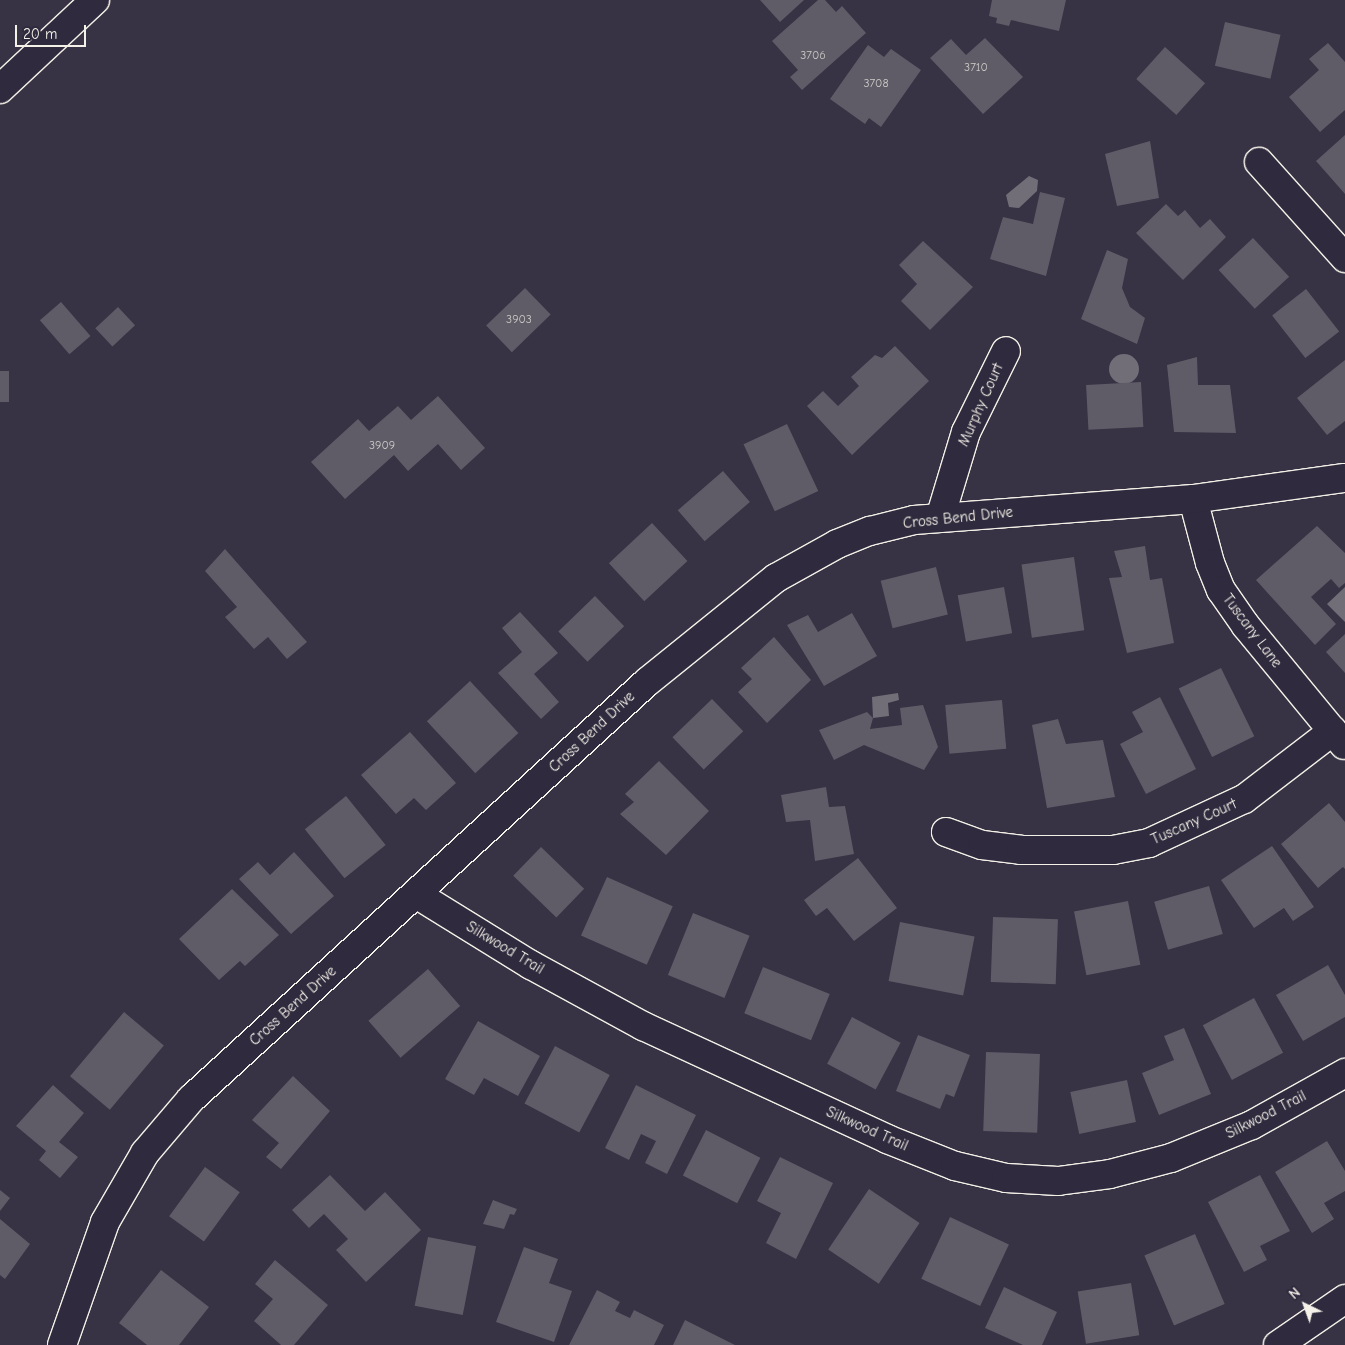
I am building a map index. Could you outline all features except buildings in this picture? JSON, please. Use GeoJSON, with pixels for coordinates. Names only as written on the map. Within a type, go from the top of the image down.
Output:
{"type":"FeatureCollection","features":[{"type":"Feature","properties":{"kind":"street"},"geometry":{"type":"LineString","coordinates":[[0,89],[95,0]]}},
{"type":"Feature","properties":{"kind":"street"},"geometry":{"type":"LineString","coordinates":[[1259,162],[1345,258]]}},
{"type":"Feature","properties":{"kind":"street","name":"Murphy Court"},"geometry":{"type":"LineString","coordinates":[[940,518],[966,432],[1006,351]]}},
{"type":"Feature","properties":{"kind":"street","name":"Cross Bend Drive"},"geometry":{"type":"LineString","coordinates":[[62,1345],[104,1222],[145,1153],[192,1099],[647,682],[776,578],[837,544],[870,530],[940,518],[1193,499],[1345,478]]}},
{"type":"Feature","properties":{"kind":"street","name":"Tuscany Lane"},"geometry":{"type":"LineString","coordinates":[[1193,499],[1210,563],[1221,590],[1246,626],[1339,738]]}},
{"type":"Feature","properties":{"kind":"street","name":"Tuscany Court"},"geometry":{"type":"LineString","coordinates":[[946,832],[982,845],[1021,850],[1113,850],[1149,843],[1244,800],[1339,738]]}},
{"type":"Feature","properties":{"kind":"street","name":"Silkwood Trail"},"geometry":{"type":"LineString","coordinates":[[416,894],[531,965],[643,1026],[887,1139],[955,1166],[1006,1178],[1067,1180],[1110,1174],[1171,1158],[1252,1125],[1345,1073]]}},
{"type":"Feature","properties":{"kind":"street"},"geometry":{"type":"LineString","coordinates":[[1278,1345],[1345,1299]]}},
{"type":"Feature","properties":{"kind":"shaded area"},"geometry":{"type":"Polygon","coordinates":[[[1029,176],[1038,180],[1037,191],[1019,208],[1009,207],[1006,195],[1029,176]]]}},
{"type":"Feature","properties":{"kind":"shaded area"},"geometry":{"type":"Polygon","coordinates":[[[1124,354],[1134,359],[1139,369],[1134,379],[1124,384],[1114,379],[1109,369],[1114,359],[1124,354]]]}},
{"type":"Feature","properties":{"kind":"shaded area"},"geometry":{"type":"Polygon","coordinates":[[[1345,587],[1345,622],[1327,604],[1345,587]]]}},
{"type":"Feature","properties":{"kind":"shaded area"},"geometry":{"type":"Polygon","coordinates":[[[898,693],[899,700],[888,703],[889,716],[873,718],[872,697],[898,693]]]}}]}
